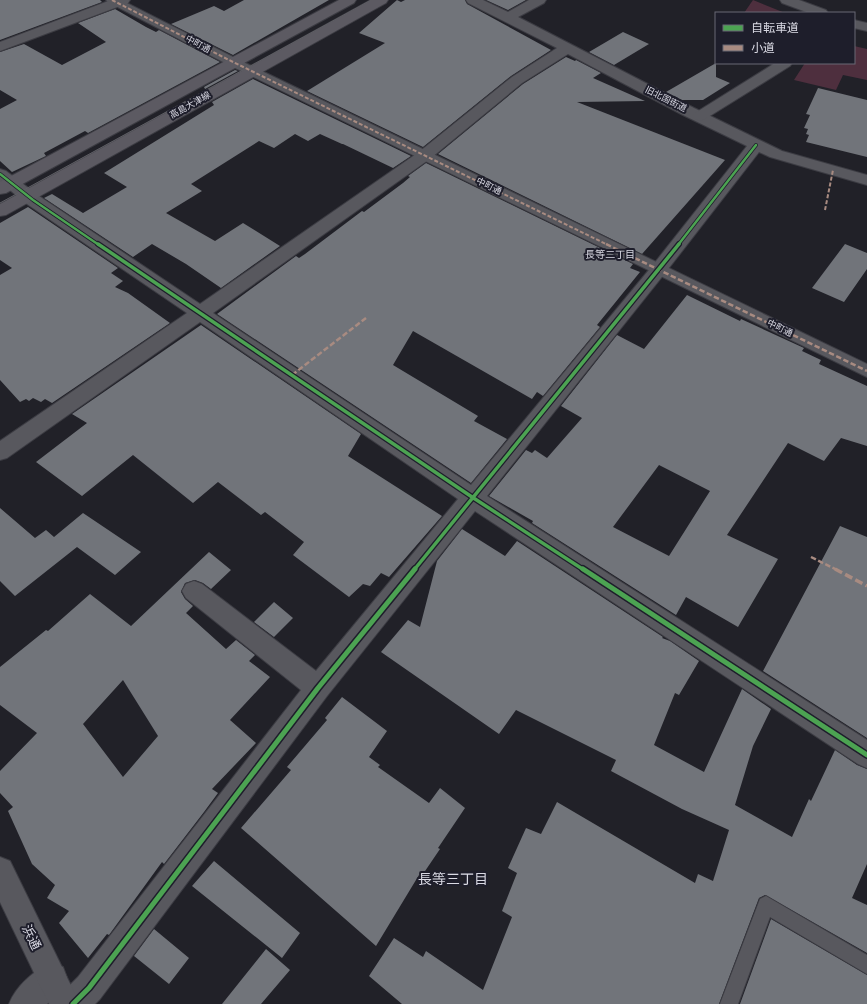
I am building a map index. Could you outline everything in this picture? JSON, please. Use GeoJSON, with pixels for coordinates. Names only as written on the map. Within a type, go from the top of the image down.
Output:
{"type":"FeatureCollection","features":[{"type":"Feature","properties":{"kind":"main road","name":"高島大津線"},"geometry":{"type":"LineString","coordinates":[[0,210],[9,185],[349,0]]}},
{"type":"Feature","properties":{"kind":"main road","name":"高島大津線"},"geometry":{"type":"LineString","coordinates":[[9,185],[252,71],[381,0]]}},
{"type":"Feature","properties":{"kind":"street","name":"旧北国街道"},"geometry":{"type":"LineString","coordinates":[[473,0],[509,17],[756,145],[776,154],[867,180]]}},
{"type":"Feature","properties":{"kind":"street"},"geometry":{"type":"LineString","coordinates":[[509,17],[539,0]]}},
{"type":"Feature","properties":{"kind":"street"},"geometry":{"type":"LineString","coordinates":[[787,0],[818,12]]}},
{"type":"Feature","properties":{"kind":"street","name":"中町通"},"geometry":{"type":"LineString","coordinates":[[117,1],[233,62],[867,371]]}},
{"type":"Feature","properties":{"kind":"street"},"geometry":{"type":"LineString","coordinates":[[0,47],[117,1]]}},
{"type":"Feature","properties":{"kind":"street"},"geometry":{"type":"LineString","coordinates":[[855,24],[867,27]]}},
{"type":"Feature","properties":{"kind":"street"},"geometry":{"type":"LineString","coordinates":[[0,452],[425,155],[517,80],[567,48]]}},
{"type":"Feature","properties":{"kind":"street"},"geometry":{"type":"LineString","coordinates":[[700,116],[783,64]]}},
{"type":"Feature","properties":{"kind":"street"},"geometry":{"type":"LineString","coordinates":[[73,1004],[94,981],[318,688],[659,269],[756,145]]}},
{"type":"Feature","properties":{"kind":"street"},"geometry":{"type":"LineString","coordinates":[[9,185],[472,497],[867,755]]}},
{"type":"Feature","properties":{"kind":"street"},"geometry":{"type":"LineString","coordinates":[[194,591],[318,688]]}},
{"type":"Feature","properties":{"kind":"street","name":"浜通"},"geometry":{"type":"LineString","coordinates":[[0,871],[58,991]]}},
{"type":"Feature","properties":{"kind":"street"},"geometry":{"type":"LineString","coordinates":[[24,1004],[58,991]]}},
{"type":"Feature","properties":{"kind":"lane"},"geometry":{"type":"LineString","coordinates":[[729,1004],[766,905],[867,965]]}},
{"type":"Feature","properties":{"kind":"shaded area"},"geometry":{"type":"Polygon","coordinates":[[[753,0],[783,12],[745,12],[753,0]]]}},
{"type":"Feature","properties":{"kind":"shaded area"},"geometry":{"type":"Polygon","coordinates":[[[855,46],[867,49],[867,80],[843,75],[836,90],[794,80],[804,64],[855,64],[855,46]]]}},
{"type":"Feature","properties":{"kind":"building"},"geometry":{"type":"Polygon","coordinates":[[[0,0],[100,0],[102,2],[0,40],[0,0]]]}},
{"type":"Feature","properties":{"kind":"building"},"geometry":{"type":"Polygon","coordinates":[[[244,0],[329,0],[233,55],[171,24],[214,6],[224,11],[244,0]]]}},
{"type":"Feature","properties":{"kind":"building"},"geometry":{"type":"Polygon","coordinates":[[[397,0],[401,2],[405,0],[465,0],[467,4],[551,50],[511,76],[423,147],[307,91],[385,43],[359,33],[397,0]]]}},
{"type":"Feature","properties":{"kind":"building"},"geometry":{"type":"Polygon","coordinates":[[[486,0],[526,0],[508,10],[486,0]]]}},
{"type":"Feature","properties":{"kind":"building"},"geometry":{"type":"Polygon","coordinates":[[[115,9],[146,27],[156,32],[159,30],[220,62],[88,133],[85,131],[44,153],[46,156],[12,172],[0,161],[0,109],[17,100],[0,90],[0,52],[24,44],[62,65],[106,42],[78,23],[115,9]]]}},
{"type":"Feature","properties":{"kind":"building"},"geometry":{"type":"Polygon","coordinates":[[[623,32],[649,44],[614,65],[589,52],[623,32]]]}},
{"type":"Feature","properties":{"kind":"building"},"geometry":{"type":"Polygon","coordinates":[[[566,57],[575,61],[576,60],[601,73],[593,78],[645,101],[577,102],[725,160],[642,254],[438,154],[523,84],[566,57]]]}},
{"type":"Feature","properties":{"kind":"building"},"geometry":{"type":"Polygon","coordinates":[[[715,64],[716,77],[730,83],[703,100],[682,100],[666,92],[715,64]]]}},
{"type":"Feature","properties":{"kind":"building"},"geometry":{"type":"Polygon","coordinates":[[[235,70],[238,71],[205,89],[204,87],[235,70]]]}},
{"type":"Feature","properties":{"kind":"building"},"geometry":{"type":"Polygon","coordinates":[[[253,79],[411,156],[393,168],[320,134],[308,141],[295,134],[274,148],[259,141],[191,184],[202,191],[166,213],[215,241],[243,223],[280,246],[221,288],[186,264],[152,244],[133,257],[44,198],[52,194],[83,213],[127,187],[104,173],[214,105],[212,102],[253,79]]]}},
{"type":"Feature","properties":{"kind":"building"},"geometry":{"type":"Polygon","coordinates":[[[818,88],[867,100],[867,157],[806,142],[809,135],[806,134],[808,129],[804,128],[810,115],[806,114],[818,88]]]}},
{"type":"Feature","properties":{"kind":"building"},"geometry":{"type":"Polygon","coordinates":[[[426,163],[633,264],[630,268],[640,272],[597,325],[600,327],[543,396],[537,392],[532,399],[413,331],[393,365],[478,416],[474,421],[507,439],[471,483],[217,314],[296,256],[299,258],[362,211],[364,212],[403,183],[410,177],[408,176],[426,163]]]}},
{"type":"Feature","properties":{"kind":"building"},"geometry":{"type":"Polygon","coordinates":[[[28,207],[118,268],[111,273],[123,281],[115,287],[128,293],[170,323],[52,403],[45,399],[41,402],[33,398],[29,401],[26,399],[20,402],[0,380],[0,275],[12,268],[0,260],[0,223],[28,207]]]}},
{"type":"Feature","properties":{"kind":"building"},"geometry":{"type":"Polygon","coordinates":[[[845,244],[867,253],[867,269],[844,302],[812,288],[845,244]]]}},
{"type":"Feature","properties":{"kind":"building"},"geometry":{"type":"Polygon","coordinates":[[[687,295],[740,321],[741,319],[804,348],[802,351],[821,360],[819,364],[867,386],[867,446],[841,438],[824,461],[788,443],[727,535],[778,559],[738,627],[686,597],[676,615],[532,523],[533,521],[489,496],[526,450],[532,453],[535,450],[547,458],[582,418],[561,406],[617,335],[644,349],[687,295]],[[659,465],[613,527],[669,556],[710,491],[659,465]]]}},
{"type":"Feature","properties":{"kind":"building"},"geometry":{"type":"Polygon","coordinates":[[[201,325],[361,434],[348,456],[442,516],[389,577],[381,573],[370,586],[363,584],[349,597],[293,555],[304,542],[265,512],[261,515],[218,482],[193,503],[133,455],[82,496],[36,462],[87,423],[72,414],[201,325]]]}},
{"type":"Feature","properties":{"kind":"building"},"geometry":{"type":"Polygon","coordinates":[[[0,508],[35,538],[46,530],[54,537],[83,513],[141,552],[115,575],[77,547],[15,596],[0,581],[0,508]]]}},
{"type":"Feature","properties":{"kind":"building"},"geometry":{"type":"Polygon","coordinates":[[[840,526],[867,537],[867,738],[763,671],[840,526]]]}},
{"type":"Feature","properties":{"kind":"building"},"geometry":{"type":"Polygon","coordinates":[[[462,529],[505,556],[517,541],[699,661],[679,695],[675,693],[654,745],[704,772],[742,689],[771,709],[753,746],[735,805],[792,837],[809,799],[811,801],[835,750],[857,765],[867,769],[867,864],[852,898],[867,905],[867,953],[765,895],[759,898],[719,1004],[402,1004],[369,976],[394,938],[423,957],[426,951],[483,990],[512,917],[502,911],[517,873],[508,868],[526,828],[541,834],[557,802],[695,883],[698,874],[713,881],[729,830],[682,809],[611,771],[616,760],[516,710],[499,734],[381,652],[408,620],[420,627],[437,561],[462,529]]]}},
{"type":"Feature","properties":{"kind":"building"},"geometry":{"type":"Polygon","coordinates":[[[209,552],[231,570],[211,589],[203,583],[195,580],[185,583],[181,592],[185,599],[193,606],[186,613],[226,649],[236,640],[255,655],[249,661],[270,677],[230,720],[256,743],[212,789],[218,793],[164,864],[162,862],[109,935],[107,934],[88,958],[59,923],[69,911],[47,898],[55,885],[32,864],[8,811],[13,807],[0,793],[0,771],[37,733],[0,705],[0,667],[46,630],[48,631],[90,594],[131,626],[209,552]],[[123,680],[83,724],[123,777],[158,736],[123,680]]]}},
{"type":"Feature","properties":{"kind":"building"},"geometry":{"type":"Polygon","coordinates":[[[274,602],[293,618],[274,637],[254,622],[274,602]]]}},
{"type":"Feature","properties":{"kind":"building"},"geometry":{"type":"Polygon","coordinates":[[[342,697],[387,731],[369,757],[380,765],[378,767],[429,803],[440,788],[465,808],[438,848],[440,849],[421,877],[419,875],[376,946],[241,828],[291,770],[287,767],[327,720],[325,718],[342,697]]]}},
{"type":"Feature","properties":{"kind":"building"},"geometry":{"type":"Polygon","coordinates":[[[214,861],[300,933],[282,958],[192,886],[214,861]]]}},
{"type":"Feature","properties":{"kind":"building"},"geometry":{"type":"Polygon","coordinates":[[[771,919],[867,975],[867,1004],[740,1004],[771,919]]]}},
{"type":"Feature","properties":{"kind":"building"},"geometry":{"type":"Polygon","coordinates":[[[154,929],[189,958],[169,984],[134,956],[154,929]]]}},
{"type":"Feature","properties":{"kind":"building"},"geometry":{"type":"Polygon","coordinates":[[[266,949],[290,970],[261,1004],[222,1004],[266,949]]]}},
{"type":"Feature","properties":{"kind":"tram line"},"geometry":{"type":"LineString","coordinates":[[0,203],[371,0]]}},
{"type":"Feature","properties":{"kind":"marked path"},"geometry":{"type":"LineString","coordinates":[[112,0],[229,60],[867,371]]}},
{"type":"Feature","properties":{"kind":"marked path"},"geometry":{"type":"LineString","coordinates":[[825,210],[833,170]]}},
{"type":"Feature","properties":{"kind":"marked path"},"geometry":{"type":"LineString","coordinates":[[292,375],[366,318]]}},
{"type":"Feature","properties":{"kind":"marked path"},"geometry":{"type":"LineString","coordinates":[[811,557],[867,586]]}},
{"type":"Feature","properties":{"kind":"cycle path"},"geometry":{"type":"LineString","coordinates":[[73,1004],[89,988],[318,688],[659,269],[756,145]]}},
{"type":"Feature","properties":{"kind":"cycle path"},"geometry":{"type":"LineString","coordinates":[[0,174],[33,200],[472,497],[867,755]]}},
{"type":"Feature","properties":{"kind":"district","name":"長等二丁目"},"geometry":{"type":"Point","coordinates":[610,254]}},
{"type":"Feature","properties":{"kind":"district","name":"長等三丁目"},"geometry":{"type":"Point","coordinates":[453,879]}}]}
